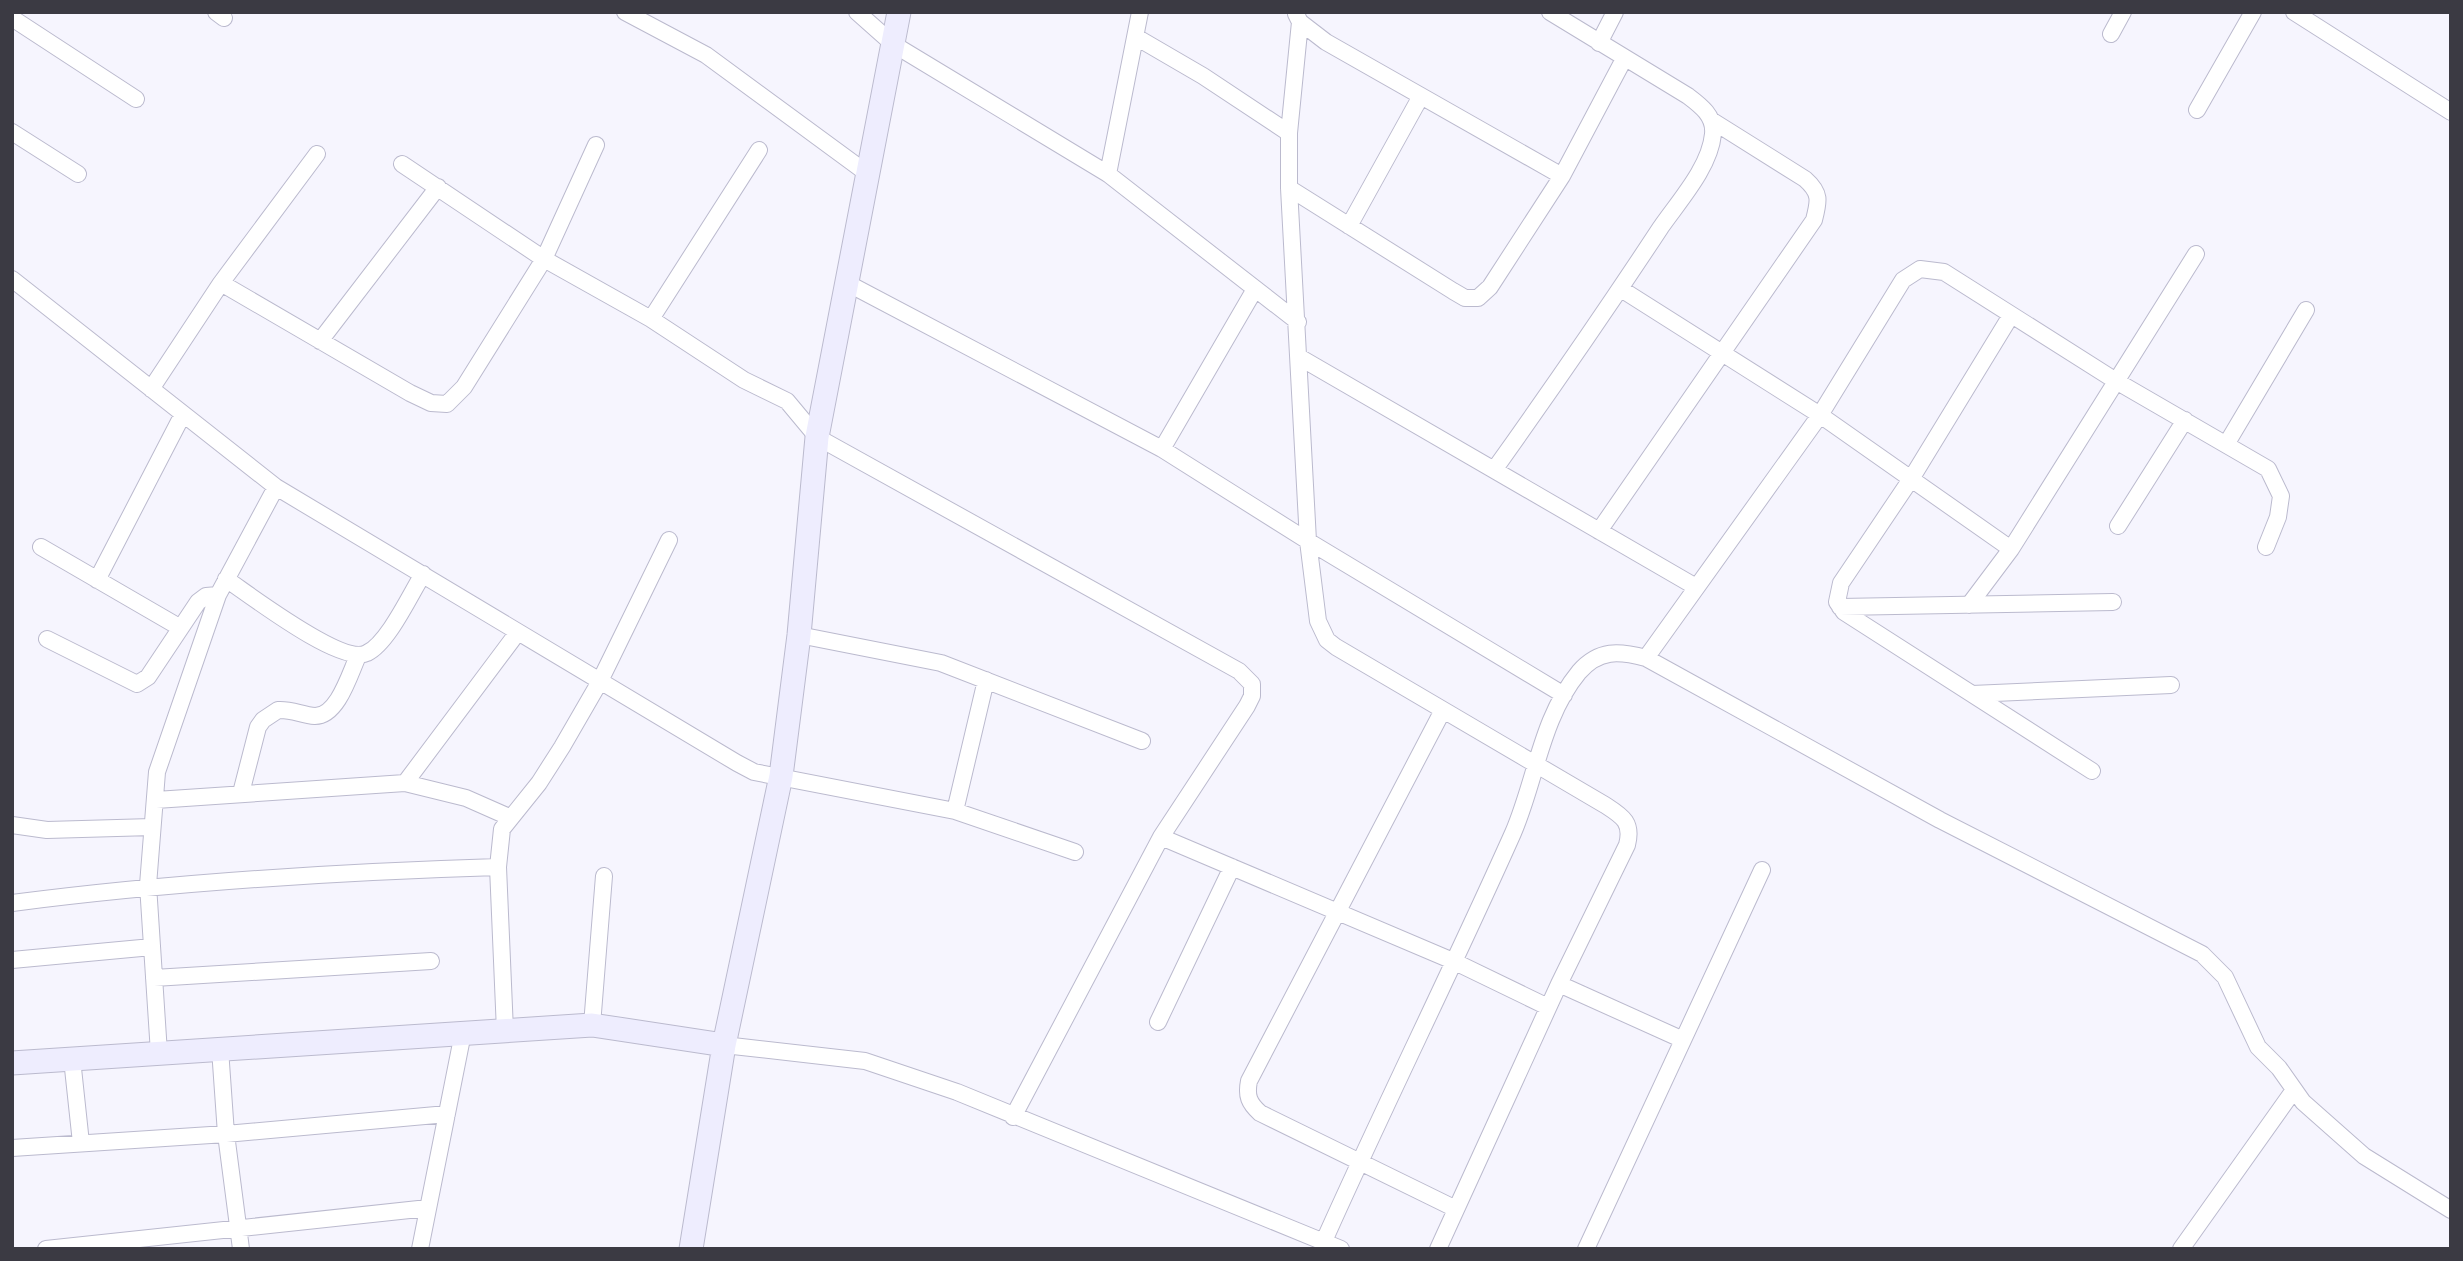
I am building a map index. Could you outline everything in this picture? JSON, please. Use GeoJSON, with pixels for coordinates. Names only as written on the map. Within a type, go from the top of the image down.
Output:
{"type":"FeatureCollection","features":[{"type":"Feature","properties":{"kind":"street"},"geometry":{"type":"LineString","coordinates":[[625,12],[706,55],[868,174]]}},
{"type":"Feature","properties":{"kind":"street"},"geometry":{"type":"LineString","coordinates":[[857,12],[893,44],[1108,174],[1298,322]]}},
{"type":"Feature","properties":{"kind":"street"},"geometry":{"type":"LineString","coordinates":[[691,1249],[724,1045],[781,776],[799,635],[817,437],[899,12]]}},
{"type":"Feature","properties":{"kind":"street"},"geometry":{"type":"LineString","coordinates":[[1108,174],[1140,12]]}},
{"type":"Feature","properties":{"kind":"street"},"geometry":{"type":"LineString","coordinates":[[1550,12],[1688,96],[1703,108],[1711,120],[1805,179],[1816,188],[1819,201],[1814,220],[1599,531]]}},
{"type":"Feature","properties":{"kind":"street"},"geometry":{"type":"LineString","coordinates":[[1599,43],[1615,12]]}},
{"type":"Feature","properties":{"kind":"street"},"geometry":{"type":"LineString","coordinates":[[2111,34],[2123,12]]}},
{"type":"Feature","properties":{"kind":"street"},"geometry":{"type":"LineString","coordinates":[[2197,110],[2253,12]]}},
{"type":"Feature","properties":{"kind":"street"},"geometry":{"type":"LineString","coordinates":[[2294,12],[2451,112]]}},
{"type":"Feature","properties":{"kind":"street"},"geometry":{"type":"LineString","coordinates":[[1297,17],[1326,42],[1562,176]]}},
{"type":"Feature","properties":{"kind":"street"},"geometry":{"type":"LineString","coordinates":[[1297,17],[1289,133],[1289,188],[1308,541],[1315,610],[1327,640],[1619,814],[1630,828],[1627,845],[1548,1007],[1438,1249]]}},
{"type":"Feature","properties":{"kind":"street"},"geometry":{"type":"LineString","coordinates":[[12,18],[135,99]]}},
{"type":"Feature","properties":{"kind":"street"},"geometry":{"type":"LineString","coordinates":[[1136,37],[1203,76],[1289,133]]}},
{"type":"Feature","properties":{"kind":"street"},"geometry":{"type":"LineString","coordinates":[[1289,188],[1459,294],[1478,298],[1490,287],[1562,176],[1624,59]]}},
{"type":"Feature","properties":{"kind":"street"},"geometry":{"type":"LineString","coordinates":[[1349,226],[1422,96]]}},
{"type":"Feature","properties":{"kind":"street"},"geometry":{"type":"LineString","coordinates":[[1494,470],[1621,289],[1707,153],[1713,133],[1711,120]]}},
{"type":"Feature","properties":{"kind":"street"},"geometry":{"type":"LineString","coordinates":[[12,132],[78,174]]}},
{"type":"Feature","properties":{"kind":"street"},"geometry":{"type":"LineString","coordinates":[[221,283],[410,393],[431,403],[447,404],[464,387],[544,259],[596,145]]}},
{"type":"Feature","properties":{"kind":"street"},"geometry":{"type":"LineString","coordinates":[[651,318],[759,149]]}},
{"type":"Feature","properties":{"kind":"street"},"geometry":{"type":"LineString","coordinates":[[151,389],[221,283],[317,154]]}},
{"type":"Feature","properties":{"kind":"street"},"geometry":{"type":"LineString","coordinates":[[402,164],[544,259],[651,318],[744,380],[787,401],[817,437],[1239,671],[1248,679],[1253,689],[1247,706],[1161,837],[1013,1117]]}},
{"type":"Feature","properties":{"kind":"street"},"geometry":{"type":"LineString","coordinates":[[320,341],[438,187]]}},
{"type":"Feature","properties":{"kind":"street"},"geometry":{"type":"LineString","coordinates":[[1969,605],[2011,550],[2196,254]]}},
{"type":"Feature","properties":{"kind":"street"},"geometry":{"type":"LineString","coordinates":[[1646,658],[1820,415],[1903,280],[1920,269],[1944,272],[2010,317],[2116,382],[2227,443],[2268,469],[2276,480],[2281,496],[2278,517],[2266,547]]}},
{"type":"Feature","properties":{"kind":"street"},"geometry":{"type":"LineString","coordinates":[[12,279],[276,486],[599,683],[754,772],[955,811],[1075,852]]}},
{"type":"Feature","properties":{"kind":"street"},"geometry":{"type":"LineString","coordinates":[[847,283],[1162,449],[1308,541],[1564,695]]}},
{"type":"Feature","properties":{"kind":"street"},"geometry":{"type":"LineString","coordinates":[[1162,449],[1255,289]]}},
{"type":"Feature","properties":{"kind":"street"},"geometry":{"type":"LineString","coordinates":[[1621,289],[1820,415],[2011,550]]}},
{"type":"Feature","properties":{"kind":"street"},"geometry":{"type":"LineString","coordinates":[[2227,443],[2306,310]]}},
{"type":"Feature","properties":{"kind":"street"},"geometry":{"type":"LineString","coordinates":[[2010,317],[1911,479],[1841,583],[1837,596],[1840,607],[2092,771]]}},
{"type":"Feature","properties":{"kind":"street"},"geometry":{"type":"LineString","coordinates":[[1299,357],[1696,587]]}},
{"type":"Feature","properties":{"kind":"street"},"geometry":{"type":"LineString","coordinates":[[97,580],[183,414]]}},
{"type":"Feature","properties":{"kind":"street"},"geometry":{"type":"LineString","coordinates":[[2118,526],[2185,420]]}},
{"type":"Feature","properties":{"kind":"street"},"geometry":{"type":"LineString","coordinates":[[159,1053],[148,885],[157,772],[218,595],[276,486]]}},
{"type":"Feature","properties":{"kind":"street"},"geometry":{"type":"LineString","coordinates":[[505,1031],[499,842],[509,817],[539,783],[599,683],[669,540]]}},
{"type":"Feature","properties":{"kind":"street"},"geometry":{"type":"LineString","coordinates":[[41,547],[179,627]]}},
{"type":"Feature","properties":{"kind":"street"},"geometry":{"type":"LineString","coordinates":[[241,793],[262,720],[278,709],[312,716],[327,713],[334,706],[358,656],[380,643],[423,574]]}},
{"type":"Feature","properties":{"kind":"street"},"geometry":{"type":"LineString","coordinates":[[226,579],[325,645],[346,655],[358,656]]}},
{"type":"Feature","properties":{"kind":"street"},"geometry":{"type":"LineString","coordinates":[[47,639],[137,684],[148,677],[179,627],[202,598],[218,595]]}},
{"type":"Feature","properties":{"kind":"street"},"geometry":{"type":"LineString","coordinates":[[1840,607],[2113,603]]}},
{"type":"Feature","properties":{"kind":"street"},"geometry":{"type":"LineString","coordinates":[[405,783],[518,632]]}},
{"type":"Feature","properties":{"kind":"street"},"geometry":{"type":"LineString","coordinates":[[799,635],[941,663],[1142,741]]}},
{"type":"Feature","properties":{"kind":"street"},"geometry":{"type":"LineString","coordinates":[[1324,1241],[1515,828],[1542,744],[1564,695],[1594,658],[1620,651],[1646,658],[1940,820],[2190,946],[2213,963],[2225,977],[2267,1057],[2328,1127],[2364,1156],[2451,1210]]}},
{"type":"Feature","properties":{"kind":"street"},"geometry":{"type":"LineString","coordinates":[[955,811],[986,680]]}},
{"type":"Feature","properties":{"kind":"street"},"geometry":{"type":"LineString","coordinates":[[1972,695],[2171,685]]}},
{"type":"Feature","properties":{"kind":"street"},"geometry":{"type":"LineString","coordinates":[[1443,710],[1248,1081],[1247,1093],[1250,1104],[1259,1113],[1456,1209]]}},
{"type":"Feature","properties":{"kind":"street"},"geometry":{"type":"LineString","coordinates":[[156,800],[405,783],[442,791],[509,817]]}},
{"type":"Feature","properties":{"kind":"street"},"geometry":{"type":"LineString","coordinates":[[12,825],[47,830],[152,827]]}},
{"type":"Feature","properties":{"kind":"street"},"geometry":{"type":"LineString","coordinates":[[1161,837],[1453,961],[1548,1007]]}},
{"type":"Feature","properties":{"kind":"street"},"geometry":{"type":"LineString","coordinates":[[12,903],[148,885],[353,871],[498,867]]}},
{"type":"Feature","properties":{"kind":"street"},"geometry":{"type":"LineString","coordinates":[[1158,1022],[1232,867]]}},
{"type":"Feature","properties":{"kind":"street"},"geometry":{"type":"LineString","coordinates":[[1586,1249],[1681,1039],[1762,870]]}},
{"type":"Feature","properties":{"kind":"street"},"geometry":{"type":"LineString","coordinates":[[592,1025],[604,876]]}},
{"type":"Feature","properties":{"kind":"street"},"geometry":{"type":"LineString","coordinates":[[12,960],[152,947]]}},
{"type":"Feature","properties":{"kind":"street"},"geometry":{"type":"LineString","coordinates":[[154,978],[431,961]]}},
{"type":"Feature","properties":{"kind":"street"},"geometry":{"type":"LineString","coordinates":[[1559,984],[1681,1039]]}},
{"type":"Feature","properties":{"kind":"street"},"geometry":{"type":"LineString","coordinates":[[12,1063],[592,1025],[724,1045],[865,1061],[957,1092],[1013,1117],[1180,1180],[1341,1249]]}},
{"type":"Feature","properties":{"kind":"street"},"geometry":{"type":"LineString","coordinates":[[420,1249],[463,1033]]}},
{"type":"Feature","properties":{"kind":"street"},"geometry":{"type":"LineString","coordinates":[[220,1049],[226,1134],[241,1249]]}},
{"type":"Feature","properties":{"kind":"street"},"geometry":{"type":"LineString","coordinates":[[72,1059],[81,1143]]}},
{"type":"Feature","properties":{"kind":"street"},"geometry":{"type":"LineString","coordinates":[[2180,1249],[2294,1090]]}},
{"type":"Feature","properties":{"kind":"street"},"geometry":{"type":"LineString","coordinates":[[12,1148],[226,1134],[447,1114]]}},
{"type":"Feature","properties":{"kind":"street"},"geometry":{"type":"LineString","coordinates":[[46,1249],[428,1208]]}}]}
